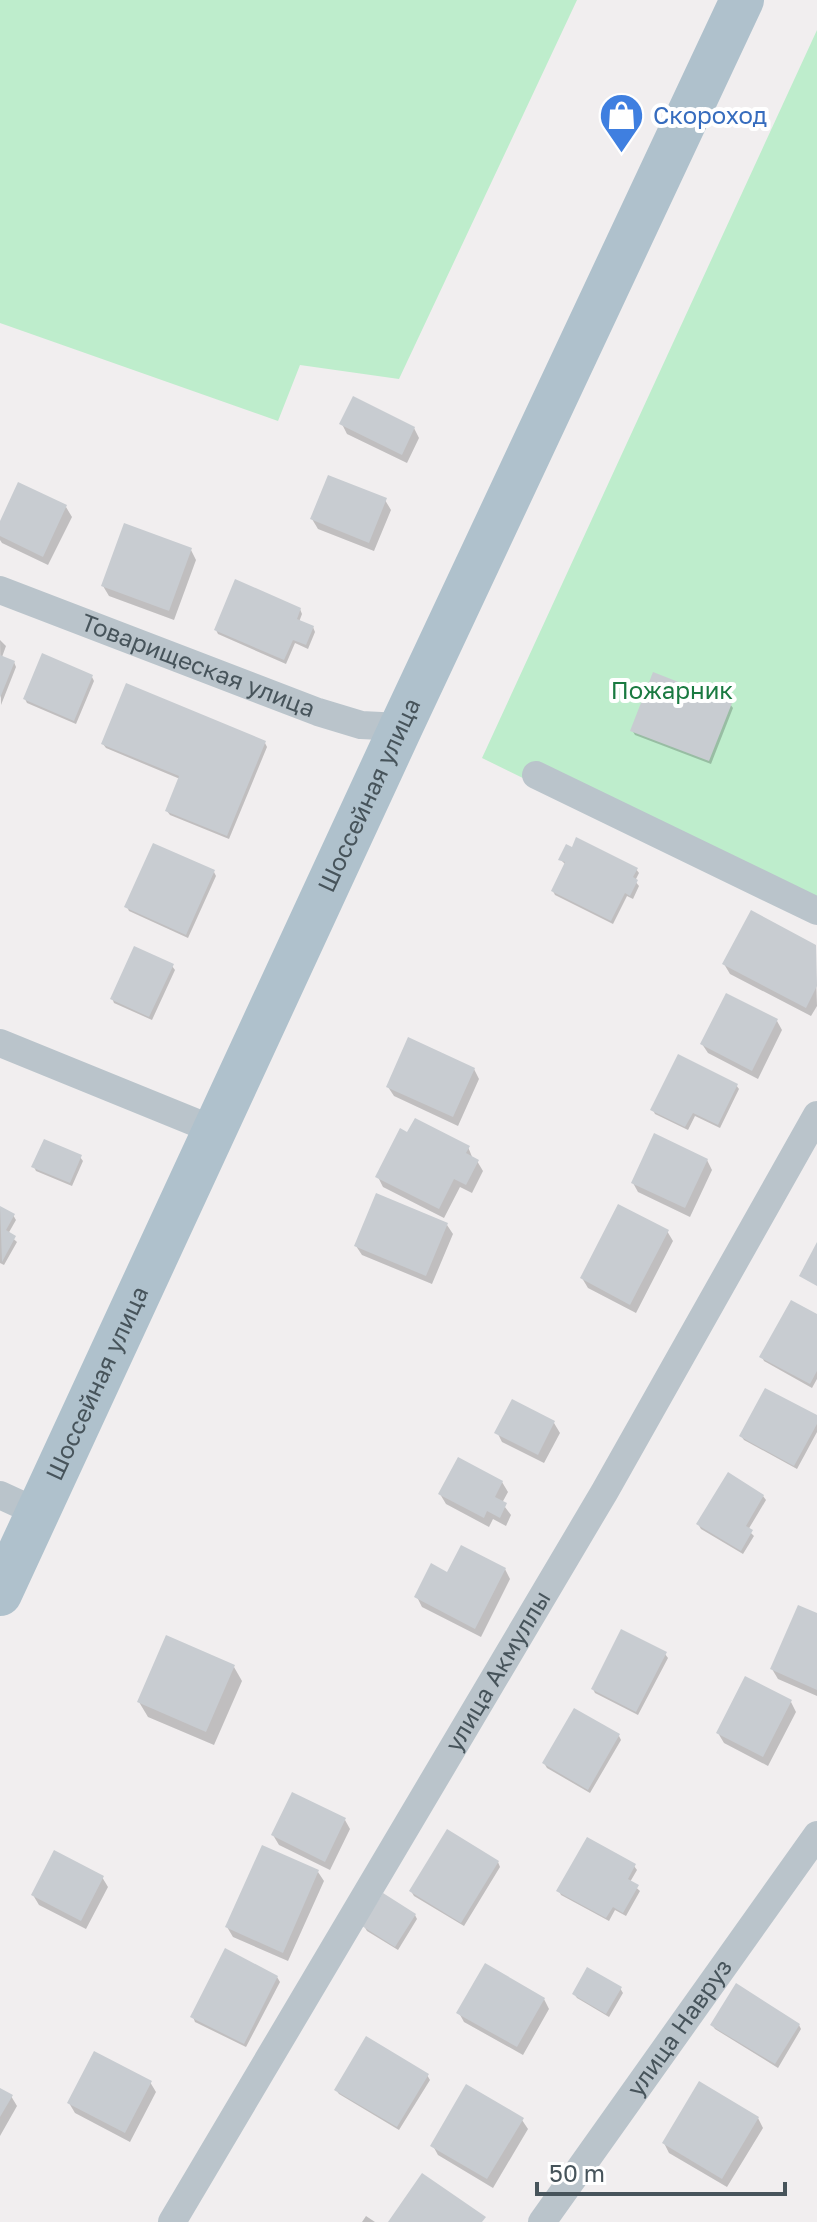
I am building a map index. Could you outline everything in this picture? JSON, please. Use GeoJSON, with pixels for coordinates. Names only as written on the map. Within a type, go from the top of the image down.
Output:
{"type":"FeatureCollection","features":[{"type":"Feature","properties":{"kind":"main road","name":"Шоссейная улица"},"geometry":{"type":"LineString","coordinates":[[0,1594],[19,1503],[214,1130],[742,0]]}},
{"type":"Feature","properties":{"kind":"street","name":"Товарищеская улица"},"geometry":{"type":"LineString","coordinates":[[0,590],[318,712],[361,725],[401,727]]}},
{"type":"Feature","properties":{"kind":"street"},"geometry":{"type":"LineString","coordinates":[[536,775],[817,911]]}},
{"type":"Feature","properties":{"kind":"street"},"geometry":{"type":"LineString","coordinates":[[0,1043],[214,1130]]}},
{"type":"Feature","properties":{"kind":"street","name":"улица Акмуллы"},"geometry":{"type":"LineString","coordinates":[[172,2222],[605,1491],[817,1115]]}},
{"type":"Feature","properties":{"kind":"street","name":"улица Навруз"},"geometry":{"type":"LineString","coordinates":[[542,2222],[817,1835]]}},
{"type":"Feature","properties":{"kind":"green space"},"geometry":{"type":"Polygon","coordinates":[[[0,0],[577,0],[399,379],[300,365],[278,421],[0,323],[0,0]]]}},
{"type":"Feature","properties":{"kind":"green space","name":"Пожарник"},"geometry":{"type":"Polygon","coordinates":[[[817,30],[817,922],[482,758],[817,30]]]}},
{"type":"Feature","properties":{"kind":"building"},"geometry":{"type":"Polygon","coordinates":[[[353,396],[415,427],[402,455],[339,424],[353,396]]]}},
{"type":"Feature","properties":{"kind":"building"},"geometry":{"type":"Polygon","coordinates":[[[328,475],[387,498],[369,543],[310,519],[328,475]]]}},
{"type":"Feature","properties":{"kind":"building"},"geometry":{"type":"Polygon","coordinates":[[[18,482],[67,505],[43,557],[0,536],[0,521],[18,482]]]}},
{"type":"Feature","properties":{"kind":"building"},"geometry":{"type":"Polygon","coordinates":[[[124,523],[192,548],[169,611],[101,586],[124,523]]]}},
{"type":"Feature","properties":{"kind":"building"},"geometry":{"type":"Polygon","coordinates":[[[235,579],[301,608],[297,619],[314,626],[306,645],[293,640],[284,660],[214,630],[235,579]]]}},
{"type":"Feature","properties":{"kind":"building"},"geometry":{"type":"Polygon","coordinates":[[[42,653],[93,675],[74,721],[23,699],[42,653]]]}},
{"type":"Feature","properties":{"kind":"building"},"geometry":{"type":"Polygon","coordinates":[[[0,655],[15,661],[0,698],[0,655]]]}},
{"type":"Feature","properties":{"kind":"building"},"geometry":{"type":"Polygon","coordinates":[[[653,672],[732,703],[709,761],[630,731],[653,672]]]}},
{"type":"Feature","properties":{"kind":"building"},"geometry":{"type":"Polygon","coordinates":[[[126,683],[266,741],[227,836],[165,811],[179,776],[101,744],[126,683]]]}},
{"type":"Feature","properties":{"kind":"building"},"geometry":{"type":"Polygon","coordinates":[[[576,837],[638,868],[633,877],[638,880],[630,896],[625,893],[611,921],[551,891],[565,862],[558,860],[566,844],[572,847],[576,837]]]}},
{"type":"Feature","properties":{"kind":"building"},"geometry":{"type":"Polygon","coordinates":[[[153,843],[215,870],[186,935],[124,907],[153,843]]]}},
{"type":"Feature","properties":{"kind":"building"},"geometry":{"type":"Polygon","coordinates":[[[751,910],[816,945],[817,986],[806,1008],[722,964],[751,910]]]}},
{"type":"Feature","properties":{"kind":"building"},"geometry":{"type":"Polygon","coordinates":[[[134,946],[174,964],[149,1017],[110,999],[134,946]]]}},
{"type":"Feature","properties":{"kind":"building"},"geometry":{"type":"Polygon","coordinates":[[[726,993],[778,1019],[752,1071],[700,1044],[726,993]]]}},
{"type":"Feature","properties":{"kind":"building"},"geometry":{"type":"Polygon","coordinates":[[[408,1037],[475,1068],[453,1117],[386,1087],[408,1037]]]}},
{"type":"Feature","properties":{"kind":"building"},"geometry":{"type":"Polygon","coordinates":[[[678,1054],[738,1084],[718,1125],[693,1113],[685,1127],[650,1110],[678,1054]]]}},
{"type":"Feature","properties":{"kind":"building"},"geometry":{"type":"Polygon","coordinates":[[[415,1118],[470,1146],[466,1153],[479,1160],[466,1185],[454,1179],[439,1209],[375,1177],[400,1128],[407,1132],[415,1118]]]}},
{"type":"Feature","properties":{"kind":"building"},"geometry":{"type":"Polygon","coordinates":[[[654,1133],[708,1159],[685,1208],[631,1183],[654,1133]]]}},
{"type":"Feature","properties":{"kind":"building"},"geometry":{"type":"Polygon","coordinates":[[[44,1139],[82,1155],[70,1183],[31,1167],[44,1139]]]}},
{"type":"Feature","properties":{"kind":"building"},"geometry":{"type":"Polygon","coordinates":[[[376,1193],[448,1223],[426,1276],[354,1246],[376,1193]]]}},
{"type":"Feature","properties":{"kind":"building"},"geometry":{"type":"Polygon","coordinates":[[[618,1204],[669,1230],[630,1305],[580,1278],[618,1204]]]}},
{"type":"Feature","properties":{"kind":"building"},"geometry":{"type":"Polygon","coordinates":[[[0,1206],[15,1214],[6,1230],[16,1236],[2,1262],[0,1206]]]}},
{"type":"Feature","properties":{"kind":"building"},"geometry":{"type":"Polygon","coordinates":[[[817,1242],[817,1286],[799,1276],[817,1242]]]}},
{"type":"Feature","properties":{"kind":"building"},"geometry":{"type":"Polygon","coordinates":[[[791,1300],[817,1314],[817,1371],[810,1384],[759,1357],[791,1300]]]}},
{"type":"Feature","properties":{"kind":"building"},"geometry":{"type":"Polygon","coordinates":[[[765,1388],[817,1415],[817,1424],[794,1466],[739,1436],[765,1388]]]}},
{"type":"Feature","properties":{"kind":"building"},"geometry":{"type":"Polygon","coordinates":[[[512,1399],[555,1421],[538,1455],[494,1433],[512,1399]]]}},
{"type":"Feature","properties":{"kind":"building"},"geometry":{"type":"Polygon","coordinates":[[[458,1457],[503,1481],[495,1497],[507,1503],[500,1518],[487,1511],[484,1518],[438,1494],[458,1457]]]}},
{"type":"Feature","properties":{"kind":"building"},"geometry":{"type":"Polygon","coordinates":[[[728,1472],[764,1495],[746,1526],[753,1530],[741,1551],[696,1524],[728,1472]]]}},
{"type":"Feature","properties":{"kind":"building"},"geometry":{"type":"Polygon","coordinates":[[[461,1545],[506,1568],[475,1629],[414,1597],[431,1563],[447,1572],[461,1545]]]}},
{"type":"Feature","properties":{"kind":"building"},"geometry":{"type":"Polygon","coordinates":[[[798,1605],[817,1613],[817,1690],[770,1669],[798,1605]]]}},
{"type":"Feature","properties":{"kind":"building"},"geometry":{"type":"Polygon","coordinates":[[[621,1629],[667,1652],[636,1712],[591,1689],[621,1629]]]}},
{"type":"Feature","properties":{"kind":"building"},"geometry":{"type":"Polygon","coordinates":[[[166,1635],[235,1665],[206,1732],[137,1702],[166,1635]]]}},
{"type":"Feature","properties":{"kind":"building"},"geometry":{"type":"Polygon","coordinates":[[[745,1676],[792,1700],[763,1757],[716,1733],[745,1676]]]}},
{"type":"Feature","properties":{"kind":"building"},"geometry":{"type":"Polygon","coordinates":[[[574,1708],[620,1734],[588,1790],[542,1763],[574,1708]]]}},
{"type":"Feature","properties":{"kind":"building"},"geometry":{"type":"Polygon","coordinates":[[[292,1792],[346,1818],[325,1862],[271,1835],[292,1792]]]}},
{"type":"Feature","properties":{"kind":"building"},"geometry":{"type":"Polygon","coordinates":[[[447,1829],[499,1861],[461,1923],[409,1891],[447,1829]]]}},
{"type":"Feature","properties":{"kind":"building"},"geometry":{"type":"Polygon","coordinates":[[[587,1837],[636,1864],[628,1879],[639,1885],[623,1913],[613,1907],[606,1918],[556,1891],[587,1837]]]}},
{"type":"Feature","properties":{"kind":"building"},"geometry":{"type":"Polygon","coordinates":[[[262,1845],[319,1870],[283,1953],[225,1927],[262,1845]]]}},
{"type":"Feature","properties":{"kind":"building"},"geometry":{"type":"Polygon","coordinates":[[[54,1850],[104,1876],[81,1921],[31,1895],[54,1850]]]}},
{"type":"Feature","properties":{"kind":"building"},"geometry":{"type":"Polygon","coordinates":[[[383,1893],[416,1914],[395,1947],[362,1926],[383,1893]]]}},
{"type":"Feature","properties":{"kind":"building"},"geometry":{"type":"Polygon","coordinates":[[[225,1948],[278,1976],[244,2044],[190,2017],[225,1948]]]}},
{"type":"Feature","properties":{"kind":"building"},"geometry":{"type":"Polygon","coordinates":[[[485,1963],[545,1998],[517,2047],[456,2013],[485,1963]]]}},
{"type":"Feature","properties":{"kind":"building"},"geometry":{"type":"Polygon","coordinates":[[[587,1967],[622,1987],[606,2014],[572,1994],[587,1967]]]}},
{"type":"Feature","properties":{"kind":"building"},"geometry":{"type":"Polygon","coordinates":[[[736,1983],[800,2024],[775,2064],[710,2025],[736,1983]]]}},
{"type":"Feature","properties":{"kind":"building"},"geometry":{"type":"Polygon","coordinates":[[[366,2036],[429,2074],[397,2127],[334,2090],[366,2036]]]}},
{"type":"Feature","properties":{"kind":"building"},"geometry":{"type":"Polygon","coordinates":[[[94,2051],[152,2081],[125,2133],[67,2103],[94,2051]]]}},
{"type":"Feature","properties":{"kind":"building"},"geometry":{"type":"Polygon","coordinates":[[[699,2081],[759,2117],[722,2179],[662,2143],[699,2081]]]}},
{"type":"Feature","properties":{"kind":"building"},"geometry":{"type":"Polygon","coordinates":[[[466,2084],[524,2118],[487,2179],[430,2146],[466,2084]]]}},
{"type":"Feature","properties":{"kind":"building"},"geometry":{"type":"Polygon","coordinates":[[[0,2088],[13,2095],[0,2117],[0,2088]]]}},
{"type":"Feature","properties":{"kind":"building"},"geometry":{"type":"Polygon","coordinates":[[[422,2173],[486,2217],[482,2222],[388,2222],[422,2173]]]}},
{"type":"Feature","properties":{"kind":"place","name":"Скороход"},"geometry":{"type":"Point","coordinates":[622,155]}}]}
